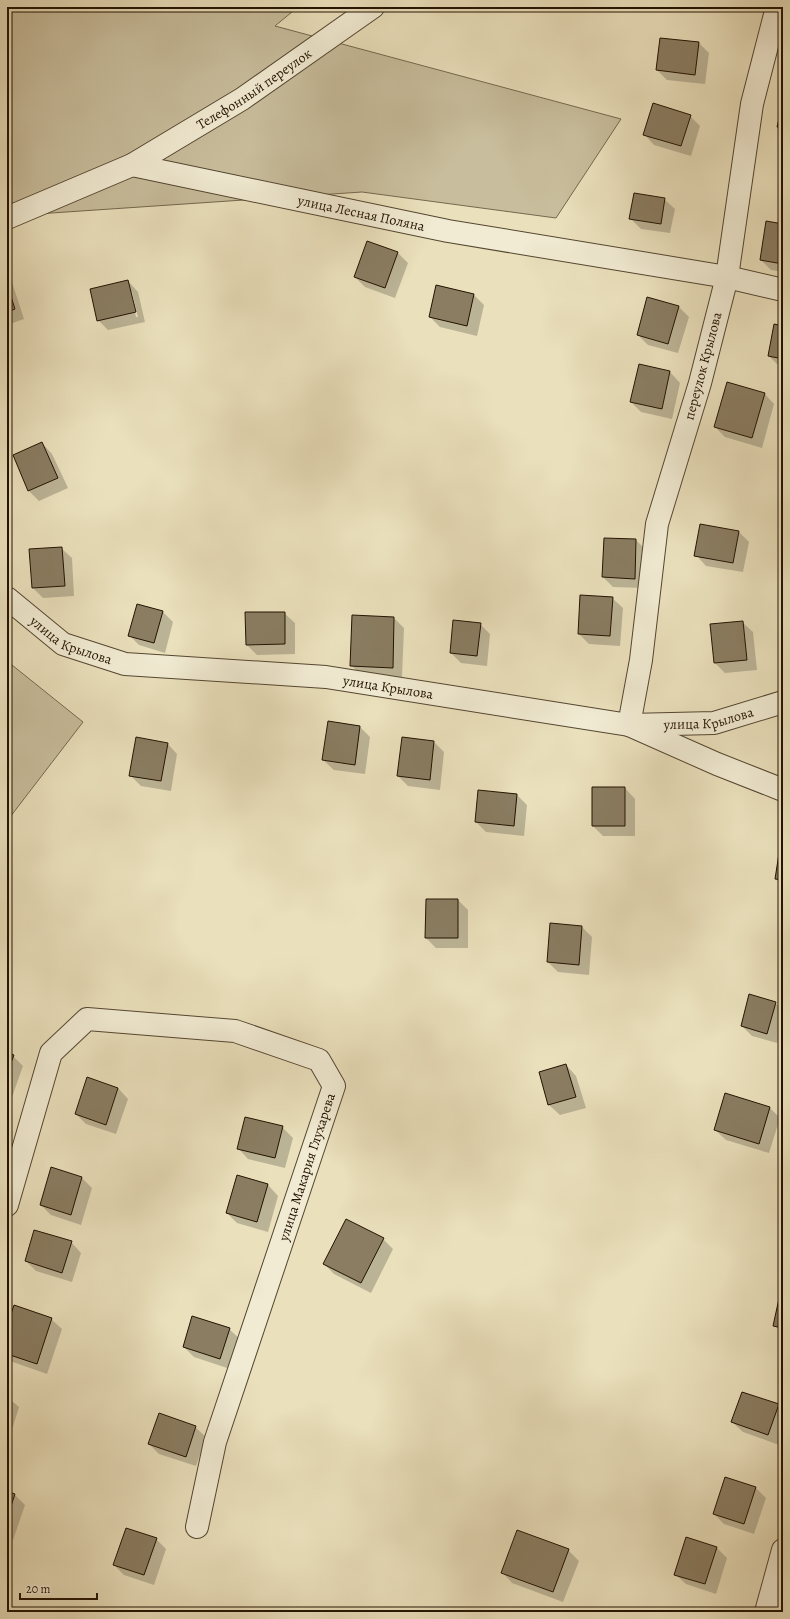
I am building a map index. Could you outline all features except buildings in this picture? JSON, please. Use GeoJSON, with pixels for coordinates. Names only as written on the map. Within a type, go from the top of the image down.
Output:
{"type":"FeatureCollection","features":[{"type":"Feature","properties":{"kind":"street","name":"Телефонный переулок"},"geometry":{"type":"LineString","coordinates":[[132,165],[242,99],[373,7]]}},
{"type":"Feature","properties":{"kind":"street","name":"переулок Крылова"},"geometry":{"type":"LineString","coordinates":[[629,725],[641,660],[657,524],[700,383],[727,277],[752,104],[777,7]]}},
{"type":"Feature","properties":{"kind":"street"},"geometry":{"type":"LineString","coordinates":[[7,218],[132,165]]}},
{"type":"Feature","properties":{"kind":"street","name":"улица Лесная Поляна"},"geometry":{"type":"LineString","coordinates":[[132,165],[448,231],[727,277],[783,290]]}},
{"type":"Feature","properties":{"kind":"street","name":"улица Крылова"},"geometry":{"type":"LineString","coordinates":[[7,598],[63,644],[125,664],[326,677],[629,725],[714,723],[783,702]]}},
{"type":"Feature","properties":{"kind":"street"},"geometry":{"type":"LineString","coordinates":[[629,725],[717,764],[783,790]]}},
{"type":"Feature","properties":{"kind":"street","name":"улица Макария Глухарева"},"geometry":{"type":"LineString","coordinates":[[7,1205],[51,1053],[87,1019],[235,1031],[319,1060],[334,1086],[215,1442],[197,1527]]}},
{"type":"Feature","properties":{"kind":"street"},"geometry":{"type":"LineString","coordinates":[[766,1612],[783,1550]]}},
{"type":"Feature","properties":{"kind":"shaded area"},"geometry":{"type":"Polygon","coordinates":[[[7,7],[298,7],[275,26],[621,119],[556,218],[362,192],[7,216],[7,7]]]}},
{"type":"Feature","properties":{"kind":"shaded area"},"geometry":{"type":"Polygon","coordinates":[[[7,661],[83,722],[7,821],[7,661]]]}}]}
